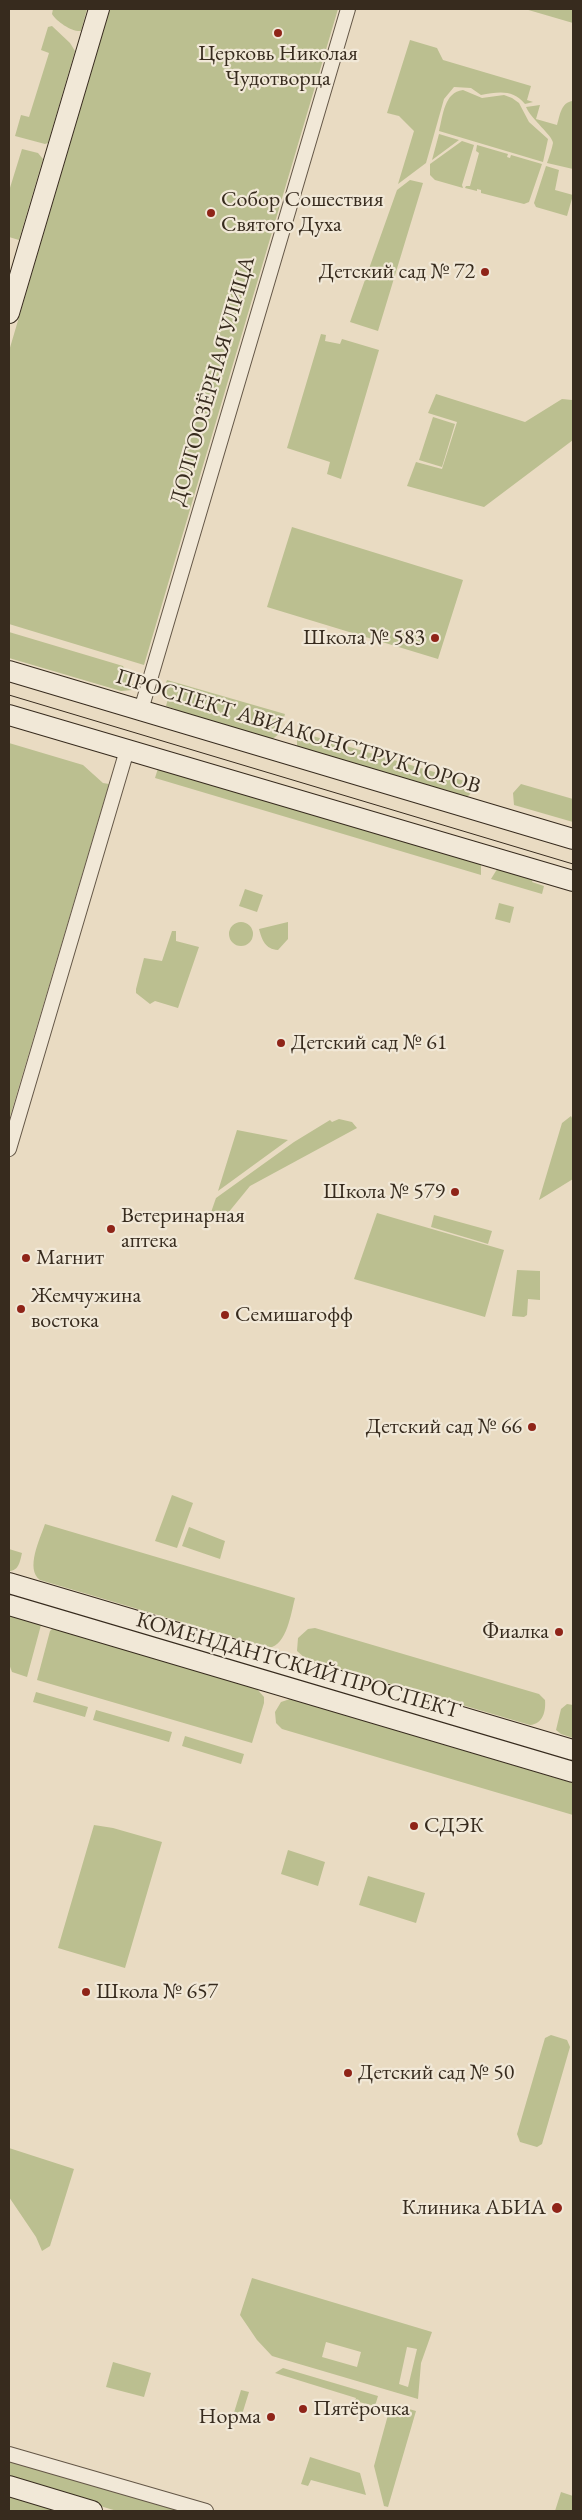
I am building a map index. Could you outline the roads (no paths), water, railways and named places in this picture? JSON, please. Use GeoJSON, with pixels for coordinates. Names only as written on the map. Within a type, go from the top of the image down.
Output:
{"type":"FeatureCollection","features":[{"type":"Feature","properties":{"kind":"main road"},"geometry":{"type":"LineString","coordinates":[[9,313],[99,9]]}},
{"type":"Feature","properties":{"kind":"main road","name":"ПРОСПЕКТ АВИАКОНСТРУКТОРОВ"},"geometry":{"type":"LineString","coordinates":[[9,671],[573,839]]}},
{"type":"Feature","properties":{"kind":"main road"},"geometry":{"type":"LineString","coordinates":[[9,715],[573,881]]}},
{"type":"Feature","properties":{"kind":"main road","name":"КОМЕНДАНТСКИЙ ПРОСПЕКТ"},"geometry":{"type":"LineString","coordinates":[[9,1583],[573,1750]]}},
{"type":"Feature","properties":{"kind":"main road","name":"КОМЕНДАНТСКИЙ ПРОСПЕКТ"},"geometry":{"type":"LineString","coordinates":[[9,1605],[573,1772]]}},
{"type":"Feature","properties":{"kind":"main road"},"geometry":{"type":"LineString","coordinates":[[9,2486],[92,2511]]}},
{"type":"Feature","properties":{"kind":"street","name":"ДОЛГООЗЁРНАЯ УЛИЦА"},"geometry":{"type":"LineString","coordinates":[[141,710],[348,9]]}},
{"type":"Feature","properties":{"kind":"street"},"geometry":{"type":"LineString","coordinates":[[9,1149],[127,750]]}},
{"type":"Feature","properties":{"kind":"street"},"geometry":{"type":"LineString","coordinates":[[9,2454],[206,2511]]}},
{"type":"Feature","properties":{"kind":"tram line"},"geometry":{"type":"LineString","coordinates":[[9,695],[573,864]]}},
{"type":"Feature","properties":{"kind":"place","name":"Церковь Николая Чудотворца"},"geometry":{"type":"Point","coordinates":[278,33]}},
{"type":"Feature","properties":{"kind":"place","name":"Собор Сошествия Святого Духа"},"geometry":{"type":"Point","coordinates":[211,213]}},
{"type":"Feature","properties":{"kind":"place","name":"Детский сад № 72"},"geometry":{"type":"Point","coordinates":[485,272]}},
{"type":"Feature","properties":{"kind":"place","name":"Школа № 583"},"geometry":{"type":"Point","coordinates":[435,638]}},
{"type":"Feature","properties":{"kind":"place","name":"Детский сад № 61"},"geometry":{"type":"Point","coordinates":[281,1043]}},
{"type":"Feature","properties":{"kind":"place","name":"Школа № 579"},"geometry":{"type":"Point","coordinates":[455,1192]}},
{"type":"Feature","properties":{"kind":"place","name":"Ветеринарная аптека"},"geometry":{"type":"Point","coordinates":[111,1229]}},
{"type":"Feature","properties":{"kind":"place","name":"Магнит"},"geometry":{"type":"Point","coordinates":[26,1258]}},
{"type":"Feature","properties":{"kind":"place","name":"Жемчужина востока"},"geometry":{"type":"Point","coordinates":[21,1309]}},
{"type":"Feature","properties":{"kind":"place","name":"Семишагофф"},"geometry":{"type":"Point","coordinates":[225,1315]}},
{"type":"Feature","properties":{"kind":"place","name":"Детский сад № 66"},"geometry":{"type":"Point","coordinates":[532,1427]}},
{"type":"Feature","properties":{"kind":"place","name":"Фиалка"},"geometry":{"type":"Point","coordinates":[559,1632]}},
{"type":"Feature","properties":{"kind":"place","name":"СДЭК"},"geometry":{"type":"Point","coordinates":[414,1826]}},
{"type":"Feature","properties":{"kind":"place","name":"Школа № 657"},"geometry":{"type":"Point","coordinates":[86,1992]}},
{"type":"Feature","properties":{"kind":"place","name":"Детский сад № 50"},"geometry":{"type":"Point","coordinates":[348,2073]}},
{"type":"Feature","properties":{"kind":"place","name":"Клиника АБИА"},"geometry":{"type":"Point","coordinates":[557,2208]}},
{"type":"Feature","properties":{"kind":"place","name":"Пятёрочка"},"geometry":{"type":"Point","coordinates":[303,2409]}},
{"type":"Feature","properties":{"kind":"place","name":"Норма"},"geometry":{"type":"Point","coordinates":[271,2417]}}]}
